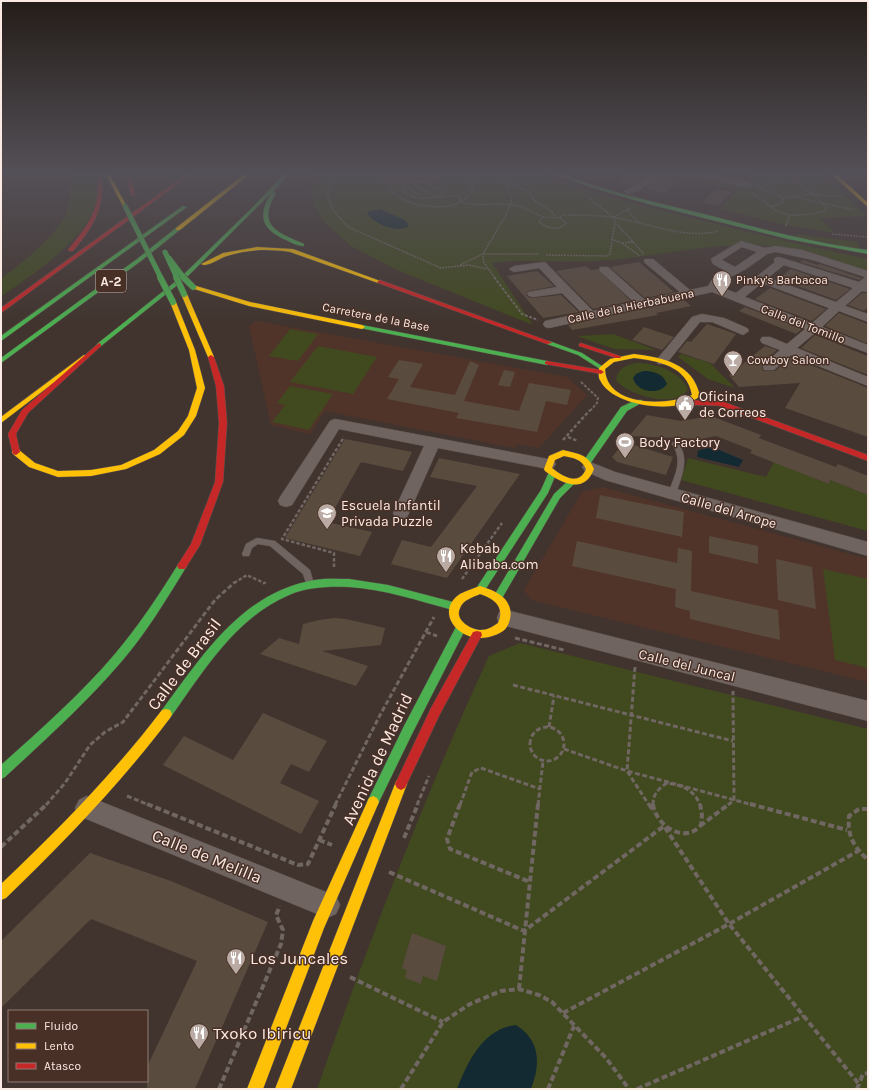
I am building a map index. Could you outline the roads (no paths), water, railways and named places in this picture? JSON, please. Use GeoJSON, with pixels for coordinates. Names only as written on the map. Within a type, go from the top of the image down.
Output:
{"type":"FeatureCollection","features":[{"type":"Feature","properties":{"kind":"main road"},"geometry":{"type":"LineString","coordinates":[[1,305],[64,257],[83,237],[90,224]]}},
{"type":"Feature","properties":{"kind":"main road"},"geometry":{"type":"LineString","coordinates":[[1,312],[121,224]]}},
{"type":"Feature","properties":{"kind":"main road"},"geometry":{"type":"LineString","coordinates":[[84,357],[61,381],[24,412],[12,434],[15,451],[32,465],[58,474],[92,473],[124,467],[157,452],[181,433],[192,416],[201,388],[192,350],[173,302],[134,224]]}},
{"type":"Feature","properties":{"kind":"main road"},"geometry":{"type":"LineString","coordinates":[[1,773],[73,707],[118,658],[154,611],[195,545],[219,482],[223,423],[220,386],[208,346],[165,252],[150,224]]}},
{"type":"Feature","properties":{"kind":"main road","name":"A-2"},"geometry":{"type":"LineString","coordinates":[[1,339],[161,224]]}},
{"type":"Feature","properties":{"kind":"main road","name":"A-2"},"geometry":{"type":"LineString","coordinates":[[1,361],[139,260],[185,224]]}},
{"type":"Feature","properties":{"kind":"main road"},"geometry":{"type":"LineString","coordinates":[[183,278],[237,224]]}},
{"type":"Feature","properties":{"kind":"main road"},"geometry":{"type":"LineString","coordinates":[[265,224],[276,234],[315,250],[618,357]]}},
{"type":"Feature","properties":{"kind":"main road"},"geometry":{"type":"LineString","coordinates":[[736,224],[789,237],[868,252]]}},
{"type":"Feature","properties":{"kind":"main road"},"geometry":{"type":"LineString","coordinates":[[764,224],[793,231],[846,239]]}},
{"type":"Feature","properties":{"kind":"main road"},"geometry":{"type":"LineString","coordinates":[[1,421],[183,278],[213,258],[232,252],[259,247],[291,250],[580,354],[601,370],[603,379],[609,387],[618,394],[639,402],[673,405],[705,402],[721,404],[868,458]]}},
{"type":"Feature","properties":{"kind":"main road","name":"Carretera de la Base"},"geometry":{"type":"LineString","coordinates":[[165,252],[180,274],[193,287],[215,295],[249,304],[552,365],[601,370]]}},
{"type":"Feature","properties":{"kind":"main road"},"geometry":{"type":"LineString","coordinates":[[601,370],[607,361],[618,357],[634,356],[662,361],[678,368],[702,385]]}},
{"type":"Feature","properties":{"kind":"main road"},"geometry":{"type":"LineString","coordinates":[[685,403],[696,396],[697,389],[692,379]]}},
{"type":"Feature","properties":{"kind":"main road"},"geometry":{"type":"LineString","coordinates":[[612,404],[618,394]]}},
{"type":"Feature","properties":{"kind":"main road"},"geometry":{"type":"LineString","coordinates":[[720,394],[853,442]]}},
{"type":"Feature","properties":{"kind":"main road"},"geometry":{"type":"LineString","coordinates":[[550,469],[564,482],[584,480],[590,472],[589,464],[624,409],[639,402]]}},
{"type":"Feature","properties":{"kind":"main road"},"geometry":{"type":"LineString","coordinates":[[570,454],[579,446]]}},
{"type":"Feature","properties":{"kind":"main road"},"geometry":{"type":"LineString","coordinates":[[480,590],[545,491],[553,457],[570,454],[582,458],[589,464]]}},
{"type":"Feature","properties":{"kind":"main road"},"geometry":{"type":"LineString","coordinates":[[498,597],[557,496],[572,482]]}},
{"type":"Feature","properties":{"kind":"main road","name":"Calle de Brasil"},"geometry":{"type":"LineString","coordinates":[[1,893],[87,808],[128,763],[176,700],[215,645],[246,613],[273,598],[310,584],[346,582],[366,584],[453,606]]}},
{"type":"Feature","properties":{"kind":"main road"},"geometry":{"type":"LineString","coordinates":[[480,590],[491,592],[498,597],[506,608],[506,618],[501,627],[491,634],[477,635],[469,633],[454,621],[452,613],[453,606],[460,596],[469,592],[480,590]]}},
{"type":"Feature","properties":{"kind":"main road","name":"Avenida de Madrid"},"geometry":{"type":"LineString","coordinates":[[283,1089],[330,967],[338,909],[377,792],[420,705],[461,628]]}},
{"type":"Feature","properties":{"kind":"main road","name":"Avenida de Madrid"},"geometry":{"type":"LineString","coordinates":[[255,1089],[307,956],[338,909],[394,799],[435,712],[477,635]]}},
{"type":"Feature","properties":{"kind":"street"},"geometry":{"type":"LineString","coordinates":[[734,271],[717,262],[716,259],[740,244],[764,252],[783,261],[866,285]]}},
{"type":"Feature","properties":{"kind":"street"},"geometry":{"type":"LineString","coordinates":[[713,288],[712,284],[724,274],[740,269],[764,252],[782,248],[868,275]]}},
{"type":"Feature","properties":{"kind":"street"},"geometry":{"type":"LineString","coordinates":[[649,261],[689,294]]}},
{"type":"Feature","properties":{"kind":"street"},"geometry":{"type":"LineString","coordinates":[[737,298],[758,283],[760,279],[783,261]]}},
{"type":"Feature","properties":{"kind":"street"},"geometry":{"type":"LineString","coordinates":[[514,269],[541,264],[589,314]]}},
{"type":"Feature","properties":{"kind":"street"},"geometry":{"type":"LineString","coordinates":[[604,268],[642,303]]}},
{"type":"Feature","properties":{"kind":"street"},"geometry":{"type":"LineString","coordinates":[[760,279],[868,318]]}},
{"type":"Feature","properties":{"kind":"street"},"geometry":{"type":"LineString","coordinates":[[768,367],[838,306],[866,285]]}},
{"type":"Feature","properties":{"kind":"street"},"geometry":{"type":"LineString","coordinates":[[533,294],[564,288]]}},
{"type":"Feature","properties":{"kind":"street","name":"Calle de la Hierbabuena"},"geometry":{"type":"LineString","coordinates":[[549,324],[713,288]]}},
{"type":"Feature","properties":{"kind":"street","name":"Calle del Tomillo"},"geometry":{"type":"LineString","coordinates":[[713,288],[868,349]]}},
{"type":"Feature","properties":{"kind":"street"},"geometry":{"type":"LineString","coordinates":[[662,361],[696,319],[701,317],[712,318],[743,331]]}},
{"type":"Feature","properties":{"kind":"street"},"geometry":{"type":"LineString","coordinates":[[766,340],[868,382]]}},
{"type":"Feature","properties":{"kind":"street"},"geometry":{"type":"LineString","coordinates":[[286,501],[335,424],[433,442],[550,469]]}},
{"type":"Feature","properties":{"kind":"street"},"geometry":{"type":"LineString","coordinates":[[402,513],[433,442]]}},
{"type":"Feature","properties":{"kind":"street","name":"Calle del Arrope"},"geometry":{"type":"LineString","coordinates":[[589,464],[610,476],[868,549]]}},
{"type":"Feature","properties":{"kind":"street","name":"Calle del Juncal"},"geometry":{"type":"LineString","coordinates":[[506,618],[525,632],[868,711]]}},
{"type":"Feature","properties":{"kind":"street","name":"Calle de Melilla"},"geometry":{"type":"LineString","coordinates":[[87,808],[338,909]]}},
{"type":"Feature","properties":{"kind":"lane"},"geometry":{"type":"LineString","coordinates":[[672,494],[683,455],[680,448],[675,444]]}},
{"type":"Feature","properties":{"kind":"lane"},"geometry":{"type":"LineString","coordinates":[[246,554],[249,546],[257,541],[272,543],[307,572],[310,584]]}},
{"type":"Feature","properties":{"kind":"water"},"geometry":{"type":"Polygon","coordinates":[[[381,224],[408,224],[409,226],[399,229],[387,227],[381,224]]]}},
{"type":"Feature","properties":{"kind":"water"},"geometry":{"type":"Polygon","coordinates":[[[643,371],[657,373],[663,377],[667,384],[663,388],[654,391],[648,391],[638,387],[633,378],[636,374],[643,371]]]}},
{"type":"Feature","properties":{"kind":"water"},"geometry":{"type":"Polygon","coordinates":[[[709,448],[717,449],[743,460],[739,467],[697,457],[698,451],[709,448]]]}},
{"type":"Feature","properties":{"kind":"water"},"geometry":{"type":"Polygon","coordinates":[[[516,1025],[530,1038],[536,1053],[536,1070],[531,1089],[457,1089],[466,1068],[478,1048],[494,1033],[504,1028],[516,1025]]]}},
{"type":"Feature","properties":{"kind":"place","name":"Pinky's Barbacoa"},"geometry":{"type":"Point","coordinates":[722,297]}},
{"type":"Feature","properties":{"kind":"place","name":"Cowboy Saloon"},"geometry":{"type":"Point","coordinates":[733,377]}},
{"type":"Feature","properties":{"kind":"place","name":"Oficina de Correos"},"geometry":{"type":"Point","coordinates":[685,421]}},
{"type":"Feature","properties":{"kind":"place","name":"Body Factory"},"geometry":{"type":"Point","coordinates":[625,459]}},
{"type":"Feature","properties":{"kind":"place","name":"Escuela Infantil Privada Puzzle"},"geometry":{"type":"Point","coordinates":[327,530]}},
{"type":"Feature","properties":{"kind":"place","name":"Kebab Alibaba.com"},"geometry":{"type":"Point","coordinates":[446,573]}},
{"type":"Feature","properties":{"kind":"place","name":"Los Juncales"},"geometry":{"type":"Point","coordinates":[236,975]}},
{"type":"Feature","properties":{"kind":"place","name":"Txoko Ibiricu"},"geometry":{"type":"Point","coordinates":[199,1050]}}]}
